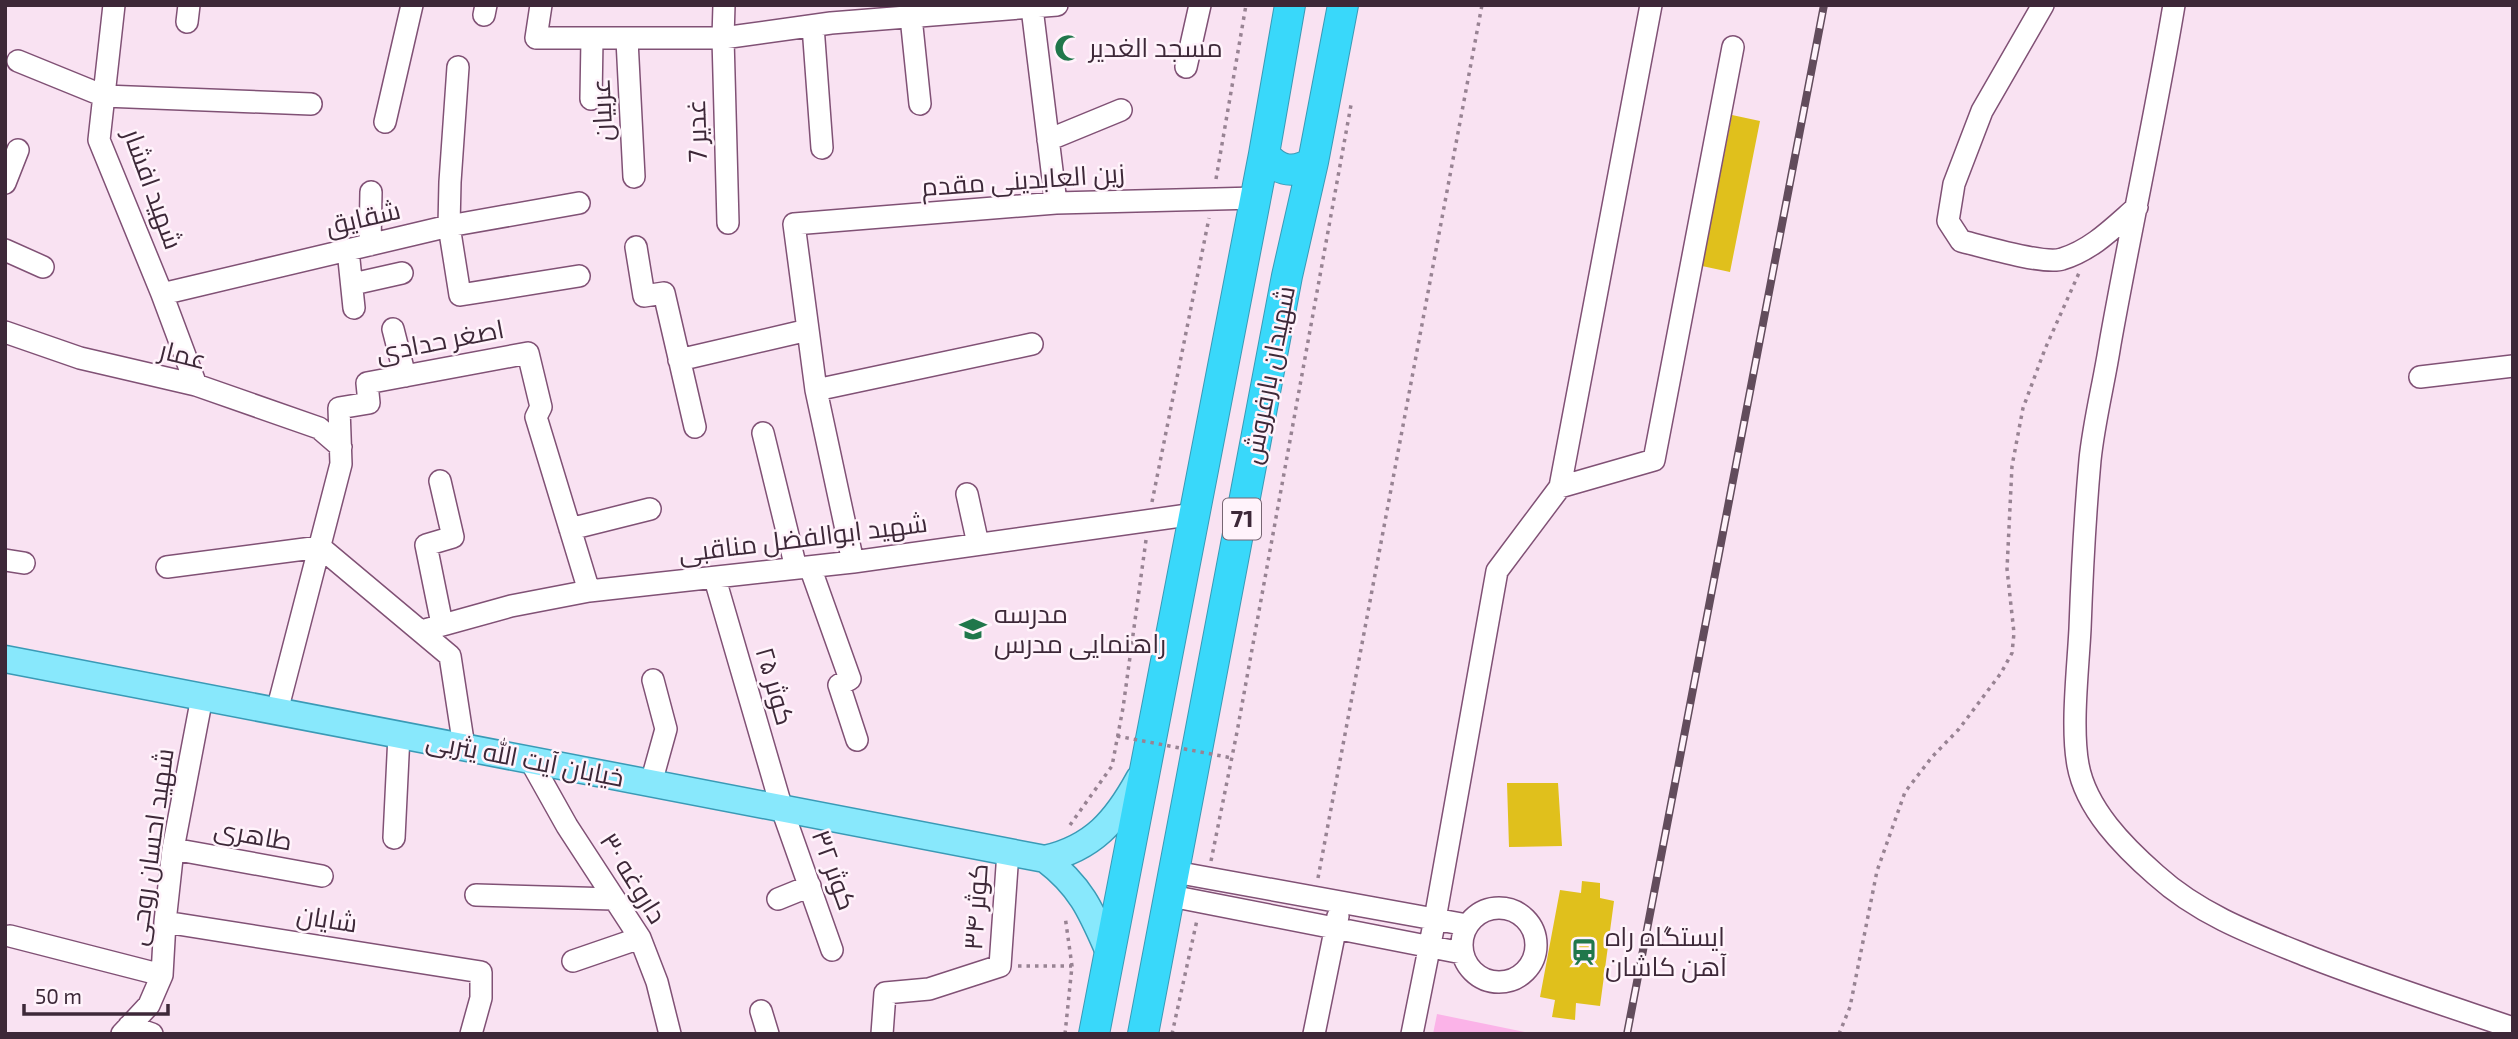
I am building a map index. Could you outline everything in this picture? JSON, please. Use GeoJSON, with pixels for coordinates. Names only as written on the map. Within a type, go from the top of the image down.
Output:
{"type":"FeatureCollection","features":[{"type":"Feature","properties":{"kind":"highway","name":"شهیدان بارفروش"},"geometry":{"type":"LineString","coordinates":[[1094,1034],[1256,198],[1290,5]]}},
{"type":"Feature","properties":{"kind":"highway","name":"شهیدان بارفروش"},"geometry":{"type":"LineString","coordinates":[[1143,1034],[1287,276],[1313,162],[1343,5]]}},
{"type":"Feature","properties":{"kind":"highway"},"geometry":{"type":"LineString","coordinates":[[1264,154],[1273,165],[1287,171],[1301,169],[1313,162]]}},
{"type":"Feature","properties":{"kind":"highway"},"geometry":{"type":"LineString","coordinates":[[1243,264],[1255,257],[1269,258],[1280,264],[1287,276]]}},
{"type":"Feature","properties":{"kind":"main road","name":"خیابان آیت الله یثربی"},"geometry":{"type":"LineString","coordinates":[[5,659],[1045,859]]}},
{"type":"Feature","properties":{"kind":"main road"},"geometry":{"type":"LineString","coordinates":[[1045,859],[1069,854],[1108,826],[1125,805],[1146,767]]}},
{"type":"Feature","properties":{"kind":"main road"},"geometry":{"type":"LineString","coordinates":[[1045,859],[1065,874],[1076,887],[1088,906],[1110,954]]}},
{"type":"Feature","properties":{"kind":"street","name":"شهید افشار"},"geometry":{"type":"LineString","coordinates":[[114,5],[99,140],[162,293],[196,386]]}},
{"type":"Feature","properties":{"kind":"street"},"geometry":{"type":"LineString","coordinates":[[385,122],[412,5]]}},
{"type":"Feature","properties":{"kind":"street","name":"غدیر 7"},"geometry":{"type":"LineString","coordinates":[[724,5],[728,223]]}},
{"type":"Feature","properties":{"kind":"street"},"geometry":{"type":"LineString","coordinates":[[535,6],[536,38],[627,40],[723,38],[951,10],[1057,5]]}},
{"type":"Feature","properties":{"kind":"street"},"geometry":{"type":"LineString","coordinates":[[1186,67],[1200,5]]}},
{"type":"Feature","properties":{"kind":"street"},"geometry":{"type":"LineString","coordinates":[[1412,1034],[1497,571],[1560,487],[1651,5]]}},
{"type":"Feature","properties":{"kind":"street"},"geometry":{"type":"LineString","coordinates":[[2043,5],[1982,111],[1954,184],[1948,220],[1961,241],[2010,254],[2059,260],[2093,245],[2137,207]]}},
{"type":"Feature","properties":{"kind":"street"},"geometry":{"type":"LineString","coordinates":[[2174,5],[2159,98],[2090,457],[2080,613],[2076,740],[2078,766],[2086,792],[2126,847],[2157,876],[2195,905],[2253,934],[2351,973],[2513,1028]]}},
{"type":"Feature","properties":{"kind":"street"},"geometry":{"type":"LineString","coordinates":[[1043,6],[1048,140],[1056,203]]}},
{"type":"Feature","properties":{"kind":"street"},"geometry":{"type":"LineString","coordinates":[[911,17],[920,104]]}},
{"type":"Feature","properties":{"kind":"street"},"geometry":{"type":"LineString","coordinates":[[813,26],[822,148]]}},
{"type":"Feature","properties":{"kind":"street"},"geometry":{"type":"LineString","coordinates":[[591,99],[592,39]]}},
{"type":"Feature","properties":{"kind":"street","name":"عربیان"},"geometry":{"type":"LineString","coordinates":[[627,40],[634,177]]}},
{"type":"Feature","properties":{"kind":"street"},"geometry":{"type":"LineString","coordinates":[[1560,487],[1654,460],[1733,47]]}},
{"type":"Feature","properties":{"kind":"street"},"geometry":{"type":"LineString","coordinates":[[18,61],[104,96],[311,104]]}},
{"type":"Feature","properties":{"kind":"street"},"geometry":{"type":"LineString","coordinates":[[458,67],[449,226],[460,295],[579,276]]}},
{"type":"Feature","properties":{"kind":"street"},"geometry":{"type":"LineString","coordinates":[[1048,140],[1121,110]]}},
{"type":"Feature","properties":{"kind":"street"},"geometry":{"type":"LineString","coordinates":[[5,183],[19,150]]}},
{"type":"Feature","properties":{"kind":"street"},"geometry":{"type":"LineString","coordinates":[[370,245],[371,192]]}},
{"type":"Feature","properties":{"kind":"street","name":"زین العابدینی مقدم"},"geometry":{"type":"LineString","coordinates":[[808,330],[794,224],[1056,203],[1256,198]]}},
{"type":"Feature","properties":{"kind":"street","name":"شقایق"},"geometry":{"type":"LineString","coordinates":[[162,293],[449,226],[579,204]]}},
{"type":"Feature","properties":{"kind":"street"},"geometry":{"type":"LineString","coordinates":[[636,247],[644,296],[664,293],[695,428]]}},
{"type":"Feature","properties":{"kind":"street"},"geometry":{"type":"LineString","coordinates":[[5,250],[43,267]]}},
{"type":"Feature","properties":{"kind":"street"},"geometry":{"type":"LineString","coordinates":[[348,250],[354,308]]}},
{"type":"Feature","properties":{"kind":"street"},"geometry":{"type":"LineString","coordinates":[[353,284],[402,273]]}},
{"type":"Feature","properties":{"kind":"street"},"geometry":{"type":"LineString","coordinates":[[393,329],[405,376]]}},
{"type":"Feature","properties":{"kind":"street"},"geometry":{"type":"LineString","coordinates":[[679,359],[808,330],[816,390],[853,562]]}},
{"type":"Feature","properties":{"kind":"street","name":"عمار"},"geometry":{"type":"LineString","coordinates":[[5,331],[80,358],[196,386],[319,428],[341,447]]}},
{"type":"Feature","properties":{"kind":"street"},"geometry":{"type":"LineString","coordinates":[[816,390],[1032,344]]}},
{"type":"Feature","properties":{"kind":"street","name":"اصغر حدادی"},"geometry":{"type":"LineString","coordinates":[[341,447],[339,408],[369,403],[367,383],[528,353],[541,407],[536,417],[570,529]]}},
{"type":"Feature","properties":{"kind":"street"},"geometry":{"type":"LineString","coordinates":[[2420,377],[2513,366]]}},
{"type":"Feature","properties":{"kind":"street"},"geometry":{"type":"LineString","coordinates":[[763,433],[803,567],[850,679],[839,685],[857,740]]}},
{"type":"Feature","properties":{"kind":"street"},"geometry":{"type":"LineString","coordinates":[[277,711],[341,464],[341,447]]}},
{"type":"Feature","properties":{"kind":"street"},"geometry":{"type":"LineString","coordinates":[[431,628],[426,545],[453,537],[440,481]]}},
{"type":"Feature","properties":{"kind":"street"},"geometry":{"type":"LineString","coordinates":[[967,494],[978,544]]}},
{"type":"Feature","properties":{"kind":"street"},"geometry":{"type":"LineString","coordinates":[[589,591],[570,529],[650,509]]}},
{"type":"Feature","properties":{"kind":"street","name":"شهید ابوالفضل مناقبی"},"geometry":{"type":"LineString","coordinates":[[431,628],[530,601],[589,591],[853,562],[1195,514]]}},
{"type":"Feature","properties":{"kind":"street"},"geometry":{"type":"LineString","coordinates":[[167,567],[320,547],[431,628],[450,656],[464,747]]}},
{"type":"Feature","properties":{"kind":"street","name":"کوثر ۲۵"},"geometry":{"type":"LineString","coordinates":[[715,579],[782,809]]}},
{"type":"Feature","properties":{"kind":"street"},"geometry":{"type":"LineString","coordinates":[[651,783],[666,729],[653,680]]}},
{"type":"Feature","properties":{"kind":"street","name":"شهید احسان روحی"},"geometry":{"type":"LineString","coordinates":[[126,1030],[154,997],[162,975],[173,849],[202,697]]}},
{"type":"Feature","properties":{"kind":"street"},"geometry":{"type":"LineString","coordinates":[[394,838],[399,735]]}},
{"type":"Feature","properties":{"kind":"street","name":"داروغه ۳۰"},"geometry":{"type":"LineString","coordinates":[[530,760],[567,826],[640,938],[657,982],[670,1034]]}},
{"type":"Feature","properties":{"kind":"street","name":"کوثر ۳۲"},"geometry":{"type":"LineString","coordinates":[[782,809],[832,950]]}},
{"type":"Feature","properties":{"kind":"street","name":"طاهری"},"geometry":{"type":"LineString","coordinates":[[173,849],[322,876]]}},
{"type":"Feature","properties":{"kind":"street","name":"کوثر ۳۴"},"geometry":{"type":"LineString","coordinates":[[1000,966],[1008,852]]}},
{"type":"Feature","properties":{"kind":"street"},"geometry":{"type":"LineString","coordinates":[[1173,884],[1314,897],[1467,925]]}},
{"type":"Feature","properties":{"kind":"street"},"geometry":{"type":"LineString","coordinates":[[1173,884],[1335,929],[1462,953]]}},
{"type":"Feature","properties":{"kind":"street"},"geometry":{"type":"LineString","coordinates":[[778,900],[810,886]]}},
{"type":"Feature","properties":{"kind":"street"},"geometry":{"type":"LineString","coordinates":[[476,895],[613,899]]}},
{"type":"Feature","properties":{"kind":"street"},"geometry":{"type":"LineString","coordinates":[[1314,1034],[1341,901]]}},
{"type":"Feature","properties":{"kind":"street"},"geometry":{"type":"LineString","coordinates":[[1496,908],[1509,909],[1521,915],[1530,925],[1535,937],[1533,960],[1518,978],[1496,983],[1474,974],[1466,965],[1462,953],[1461,940],[1467,925],[1484,911],[1496,908]]}},
{"type":"Feature","properties":{"kind":"street","name":"شایان"},"geometry":{"type":"LineString","coordinates":[[165,922],[481,972],[481,998],[471,1034]]}},
{"type":"Feature","properties":{"kind":"street"},"geometry":{"type":"LineString","coordinates":[[10,936],[162,975]]}},
{"type":"Feature","properties":{"kind":"street"},"geometry":{"type":"LineString","coordinates":[[573,961],[640,938]]}},
{"type":"Feature","properties":{"kind":"street"},"geometry":{"type":"LineString","coordinates":[[882,1034],[886,993],[929,989],[1000,966]]}},
{"type":"Feature","properties":{"kind":"street"},"geometry":{"type":"LineString","coordinates":[[761,1012],[768,1034]]}},
{"type":"Feature","properties":{"kind":"street"},"geometry":{"type":"LineString","coordinates":[[126,1030],[152,1034]]}},
{"type":"Feature","properties":{"kind":"path"},"geometry":{"type":"LineString","coordinates":[[1068,828],[1112,766],[1149,520],[1247,5]]}},
{"type":"Feature","properties":{"kind":"path"},"geometry":{"type":"LineString","coordinates":[[1314,897],[1482,5]]}},
{"type":"Feature","properties":{"kind":"path"},"geometry":{"type":"LineString","coordinates":[[1225,795],[1351,101]]}},
{"type":"Feature","properties":{"kind":"path"},"geometry":{"type":"LineString","coordinates":[[1839,1034],[1850,1007],[1877,871],[1905,792],[1967,718],[2001,673],[2012,653],[2014,633],[2007,569],[2009,514],[2012,466],[2023,408],[2071,288],[2093,245]]}},
{"type":"Feature","properties":{"kind":"path"},"geometry":{"type":"LineString","coordinates":[[1117,736],[1232,758]]}},
{"type":"Feature","properties":{"kind":"path"},"geometry":{"type":"LineString","coordinates":[[1062,907],[1067,919],[1072,966],[1065,1034]]}},
{"type":"Feature","properties":{"kind":"path"},"geometry":{"type":"LineString","coordinates":[[1000,966],[1072,966]]}},
{"type":"Feature","properties":{"kind":"shaded area"},"geometry":{"type":"Polygon","coordinates":[[[1437,1014],[1534,1034],[1433,1034],[1437,1014]]]}},
{"type":"Feature","properties":{"kind":"building"},"geometry":{"type":"Polygon","coordinates":[[[1732,115],[1760,121],[1730,272],[1702,266],[1732,115]]]}},
{"type":"Feature","properties":{"kind":"building"},"geometry":{"type":"Polygon","coordinates":[[[1507,783],[1558,783],[1562,846],[1509,847],[1507,783]]]}},
{"type":"Feature","properties":{"kind":"building"},"geometry":{"type":"Polygon","coordinates":[[[1582,881],[1600,883],[1600,898],[1614,901],[1600,1006],[1576,1003],[1575,1020],[1552,1017],[1555,1000],[1540,997],[1560,890],[1581,893],[1582,881]]]}},
{"type":"Feature","properties":{"kind":"railway"},"geometry":{"type":"LineString","coordinates":[[1627,1034],[1824,5]]}},
{"type":"Feature","properties":{"kind":"place","name":"مسجد الغدیر"},"geometry":{"type":"Point","coordinates":[1068,48]}},
{"type":"Feature","properties":{"kind":"place","name":"مدرسه راهنمایی مدرس"},"geometry":{"type":"Point","coordinates":[973,629]}},
{"type":"Feature","properties":{"kind":"place","name":"ایستگاه راه آهن کاشان"},"geometry":{"type":"Point","coordinates":[1584,952]}}]}
